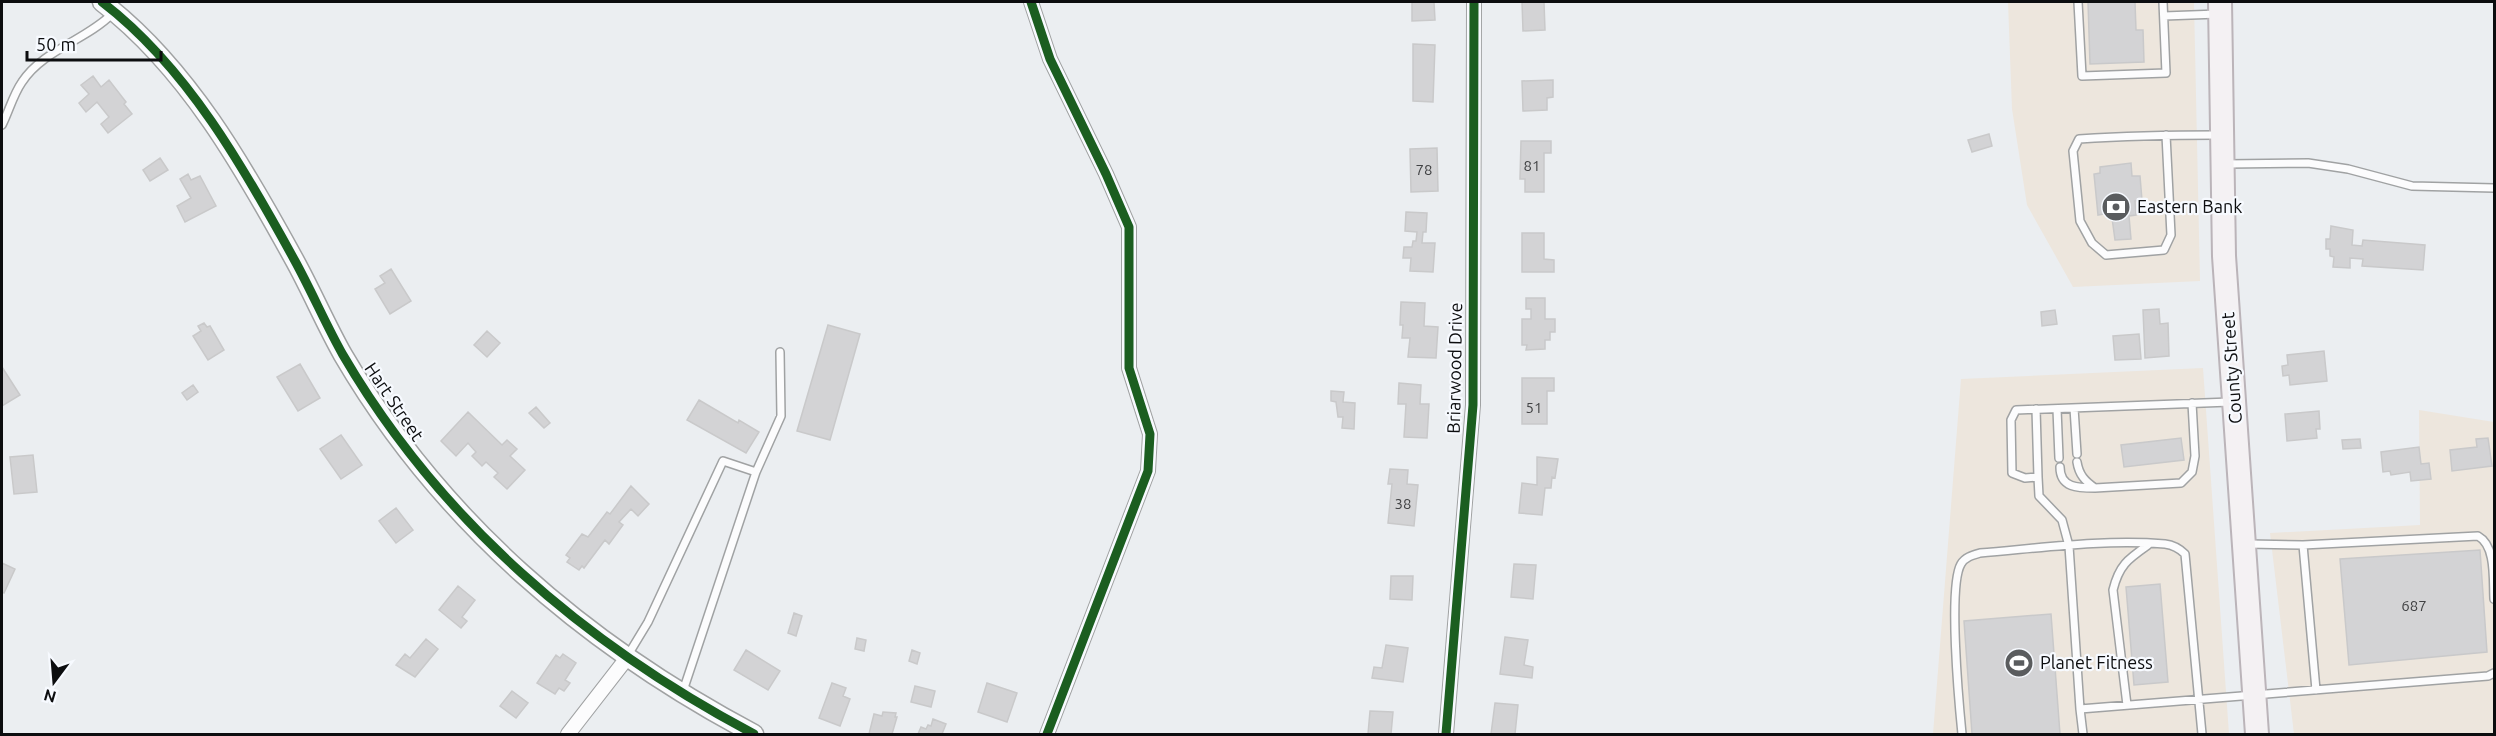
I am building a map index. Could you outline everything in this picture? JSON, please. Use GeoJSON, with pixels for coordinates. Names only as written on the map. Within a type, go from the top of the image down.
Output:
{"type":"FeatureCollection","features":[{"type":"Feature","properties":{"kind":"main road","name":"County Street"},"geometry":{"type":"LineString","coordinates":[[2221,8],[2224,256],[2257,735]]}},
{"type":"Feature","properties":{"kind":"street"},"geometry":{"type":"LineString","coordinates":[[1031,2],[1050,59],[1129,227],[1129,368],[1150,434],[1149,471],[1047,735]]}},
{"type":"Feature","properties":{"kind":"street","name":"Briarwood Drive"},"geometry":{"type":"LineString","coordinates":[[1446,735],[1473,405],[1474,2]]}},
{"type":"Feature","properties":{"kind":"street","name":"Hart Street"},"geometry":{"type":"LineString","coordinates":[[108,7],[159,56],[199,104],[280,233],[347,361],[405,450],[431,482],[488,543],[547,597],[627,658],[682,694],[754,735]]}},
{"type":"Feature","properties":{"kind":"street"},"geometry":{"type":"LineString","coordinates":[[567,735],[627,658]]}},
{"type":"Feature","properties":{"kind":"lane"},"geometry":{"type":"LineString","coordinates":[[2078,2],[2082,76],[2166,73],[2163,2]]}},
{"type":"Feature","properties":{"kind":"lane"},"geometry":{"type":"LineString","coordinates":[[2,125],[23,81],[43,60],[98,28],[108,7]]}},
{"type":"Feature","properties":{"kind":"lane"},"geometry":{"type":"LineString","coordinates":[[2164,16],[2221,8]]}},
{"type":"Feature","properties":{"kind":"lane"},"geometry":{"type":"LineString","coordinates":[[2166,135],[2171,235],[2164,250],[2106,255],[2092,243],[2080,221],[2073,151],[2079,140],[2166,135],[2223,135]]}},
{"type":"Feature","properties":{"kind":"lane"},"geometry":{"type":"LineString","coordinates":[[2223,164],[2308,163],[2348,169],[2412,186],[2494,188]]}},
{"type":"Feature","properties":{"kind":"lane"},"geometry":{"type":"LineString","coordinates":[[682,694],[756,472],[781,416],[780,352]]}},
{"type":"Feature","properties":{"kind":"lane"},"geometry":{"type":"LineString","coordinates":[[2038,477],[2025,478],[2012,473],[2010,420],[2016,410],[2234,402]]}},
{"type":"Feature","properties":{"kind":"lane"},"geometry":{"type":"LineString","coordinates":[[2057,409],[2060,474],[2066,483],[2074,488],[2096,488],[2181,483],[2192,472],[2195,456],[2192,404]]}},
{"type":"Feature","properties":{"kind":"lane"},"geometry":{"type":"LineString","coordinates":[[2074,408],[2078,470],[2083,479],[2096,488]]}},
{"type":"Feature","properties":{"kind":"lane"},"geometry":{"type":"LineString","coordinates":[[2036,410],[2039,496],[2062,520],[2069,546],[2083,735]]}},
{"type":"Feature","properties":{"kind":"lane"},"geometry":{"type":"LineString","coordinates":[[627,658],[648,622],[723,461],[756,472]]}},
{"type":"Feature","properties":{"kind":"lane"},"geometry":{"type":"LineString","coordinates":[[2244,544],[2303,545],[2478,536],[2487,540],[2492,550],[2494,599]]}},
{"type":"Feature","properties":{"kind":"lane"},"geometry":{"type":"LineString","coordinates":[[1962,735],[1955,617],[1958,577],[1961,564],[1969,556],[1980,553],[2069,546],[2166,544],[2180,548],[2185,554],[2202,735]]}},
{"type":"Feature","properties":{"kind":"lane"},"geometry":{"type":"LineString","coordinates":[[2127,705],[2113,590],[2118,572],[2131,557],[2148,545]]}},
{"type":"Feature","properties":{"kind":"lane"},"geometry":{"type":"LineString","coordinates":[[2303,545],[2316,690]]}},
{"type":"Feature","properties":{"kind":"lane"},"geometry":{"type":"LineString","coordinates":[[2080,709],[2488,676],[2494,673]]}},
{"type":"Feature","properties":{"kind":"shaded area"},"geometry":{"type":"Polygon","coordinates":[[[2008,2],[2194,2],[2200,281],[2073,287],[2027,205],[2012,109],[2008,2]]]}},
{"type":"Feature","properties":{"kind":"shaded area"},"geometry":{"type":"Polygon","coordinates":[[[2203,368],[2229,734],[1933,734],[1961,379],[2203,368]]]}},
{"type":"Feature","properties":{"kind":"shaded area"},"geometry":{"type":"Polygon","coordinates":[[[2419,410],[2494,422],[2494,734],[2294,734],[2270,533],[2420,525],[2419,410]]]}},
{"type":"Feature","properties":{"kind":"building"},"geometry":{"type":"Polygon","coordinates":[[[1412,2],[1434,2],[1435,20],[1412,21],[1412,2]]]}},
{"type":"Feature","properties":{"kind":"building"},"geometry":{"type":"Polygon","coordinates":[[[1522,2],[1544,2],[1545,30],[1523,31],[1522,2]]]}},
{"type":"Feature","properties":{"kind":"building"},"geometry":{"type":"Polygon","coordinates":[[[2088,2],[2135,2],[2136,30],[2143,30],[2144,62],[2090,64],[2088,2]]]}},
{"type":"Feature","properties":{"kind":"building"},"geometry":{"type":"Polygon","coordinates":[[[1413,44],[1435,45],[1433,102],[1413,101],[1413,44]]]}},
{"type":"Feature","properties":{"kind":"building"},"geometry":{"type":"Polygon","coordinates":[[[93,76],[101,87],[109,80],[132,114],[108,133],[101,124],[109,117],[97,102],[86,112],[79,103],[89,94],[81,85],[93,76]]]}},
{"type":"Feature","properties":{"kind":"building"},"geometry":{"type":"Polygon","coordinates":[[[1553,80],[1553,97],[1547,98],[1547,110],[1523,111],[1522,81],[1553,80]]]}},
{"type":"Feature","properties":{"kind":"building"},"geometry":{"type":"Polygon","coordinates":[[[1989,134],[1992,146],[1972,152],[1968,140],[1989,134]]]}},
{"type":"Feature","properties":{"kind":"building"},"geometry":{"type":"Polygon","coordinates":[[[1521,141],[1551,141],[1551,153],[1544,153],[1544,192],[1525,192],[1525,179],[1520,179],[1521,141]]]}},
{"type":"Feature","properties":{"kind":"building"},"geometry":{"type":"Polygon","coordinates":[[[1437,148],[1438,191],[1411,192],[1410,149],[1437,148]]]}},
{"type":"Feature","properties":{"kind":"building"},"geometry":{"type":"Polygon","coordinates":[[[160,158],[168,170],[150,181],[143,170],[160,158]]]}},
{"type":"Feature","properties":{"kind":"building","name":"Eastern Bank"},"geometry":{"type":"Polygon","coordinates":[[[2131,163],[2132,176],[2140,176],[2142,200],[2135,201],[2136,215],[2129,216],[2131,239],[2115,240],[2112,218],[2109,218],[2109,213],[2098,215],[2094,174],[2100,173],[2100,167],[2131,163]]]}},
{"type":"Feature","properties":{"kind":"building"},"geometry":{"type":"Polygon","coordinates":[[[188,174],[191,180],[200,176],[216,206],[185,222],[177,206],[191,198],[180,179],[188,174]]]}},
{"type":"Feature","properties":{"kind":"building"},"geometry":{"type":"Polygon","coordinates":[[[1406,212],[1427,213],[1426,232],[1423,232],[1422,243],[1435,243],[1433,272],[1410,271],[1411,258],[1403,258],[1404,247],[1412,247],[1413,241],[1416,241],[1417,232],[1405,231],[1406,212]]]}},
{"type":"Feature","properties":{"kind":"building"},"geometry":{"type":"Polygon","coordinates":[[[2331,226],[2353,230],[2352,245],[2362,246],[2363,240],[2425,245],[2423,270],[2362,266],[2363,259],[2350,258],[2350,268],[2333,267],[2334,257],[2330,256],[2330,249],[2326,249],[2326,239],[2330,239],[2331,226]]]}},
{"type":"Feature","properties":{"kind":"building"},"geometry":{"type":"Polygon","coordinates":[[[1522,233],[1544,233],[1544,259],[1554,260],[1554,272],[1522,272],[1522,233]]]}},
{"type":"Feature","properties":{"kind":"building"},"geometry":{"type":"Polygon","coordinates":[[[391,269],[411,301],[390,314],[375,289],[385,283],[380,276],[391,269]]]}},
{"type":"Feature","properties":{"kind":"building"},"geometry":{"type":"Polygon","coordinates":[[[1526,298],[1545,298],[1545,319],[1555,319],[1555,332],[1550,332],[1550,340],[1545,340],[1545,349],[1526,350],[1527,345],[1522,345],[1522,319],[1531,319],[1531,309],[1526,309],[1526,298]]]}},
{"type":"Feature","properties":{"kind":"building"},"geometry":{"type":"Polygon","coordinates":[[[1401,302],[1425,303],[1424,326],[1438,327],[1436,358],[1408,357],[1410,338],[1402,338],[1401,302]]]}},
{"type":"Feature","properties":{"kind":"building"},"geometry":{"type":"Polygon","coordinates":[[[2159,309],[2160,324],[2168,323],[2169,356],[2145,358],[2143,310],[2159,309]]]}},
{"type":"Feature","properties":{"kind":"building"},"geometry":{"type":"Polygon","coordinates":[[[2055,310],[2057,324],[2042,326],[2041,312],[2055,310]]]}},
{"type":"Feature","properties":{"kind":"building"},"geometry":{"type":"Polygon","coordinates":[[[204,323],[207,327],[210,326],[224,350],[208,360],[193,336],[201,331],[198,326],[204,323]]]}},
{"type":"Feature","properties":{"kind":"building"},"geometry":{"type":"Polygon","coordinates":[[[828,325],[860,334],[830,440],[797,431],[828,325]]]}},
{"type":"Feature","properties":{"kind":"building"},"geometry":{"type":"Polygon","coordinates":[[[487,331],[500,343],[487,357],[474,345],[487,331]]]}},
{"type":"Feature","properties":{"kind":"building"},"geometry":{"type":"Polygon","coordinates":[[[2139,334],[2141,359],[2115,360],[2113,336],[2139,334]]]}},
{"type":"Feature","properties":{"kind":"building"},"geometry":{"type":"Polygon","coordinates":[[[2324,351],[2327,381],[2290,385],[2289,375],[2283,376],[2282,366],[2288,365],[2287,355],[2324,351]]]}},
{"type":"Feature","properties":{"kind":"building"},"geometry":{"type":"Polygon","coordinates":[[[300,364],[320,398],[298,411],[277,377],[300,364]]]}},
{"type":"Feature","properties":{"kind":"building"},"geometry":{"type":"Polygon","coordinates":[[[2,367],[20,395],[2,406],[2,367]]]}},
{"type":"Feature","properties":{"kind":"building"},"geometry":{"type":"Polygon","coordinates":[[[1522,378],[1554,378],[1554,391],[1547,391],[1547,424],[1522,424],[1522,378]]]}},
{"type":"Feature","properties":{"kind":"building"},"geometry":{"type":"Polygon","coordinates":[[[1399,383],[1421,385],[1420,404],[1429,404],[1427,438],[1404,437],[1406,404],[1398,404],[1399,383]]]}},
{"type":"Feature","properties":{"kind":"building"},"geometry":{"type":"Polygon","coordinates":[[[193,385],[198,392],[187,400],[182,393],[193,385]]]}},
{"type":"Feature","properties":{"kind":"building"},"geometry":{"type":"Polygon","coordinates":[[[1331,391],[1344,392],[1343,402],[1355,403],[1354,429],[1342,428],[1343,417],[1338,417],[1336,402],[1331,401],[1331,391]]]}},
{"type":"Feature","properties":{"kind":"building"},"geometry":{"type":"Polygon","coordinates":[[[699,400],[738,423],[739,420],[759,432],[746,453],[687,420],[699,400]]]}},
{"type":"Feature","properties":{"kind":"building"},"geometry":{"type":"Polygon","coordinates":[[[536,407],[550,423],[544,428],[529,413],[536,407]]]}},
{"type":"Feature","properties":{"kind":"building"},"geometry":{"type":"Polygon","coordinates":[[[2319,411],[2320,429],[2316,429],[2317,438],[2287,441],[2285,414],[2319,411]]]}},
{"type":"Feature","properties":{"kind":"building"},"geometry":{"type":"Polygon","coordinates":[[[468,412],[502,445],[507,440],[517,449],[510,456],[525,470],[507,489],[494,477],[498,473],[486,462],[482,466],[472,456],[476,452],[468,443],[456,456],[441,441],[468,412]]]}},
{"type":"Feature","properties":{"kind":"building"},"geometry":{"type":"Polygon","coordinates":[[[341,435],[362,465],[341,479],[320,449],[341,435]]]}},
{"type":"Feature","properties":{"kind":"building"},"geometry":{"type":"Polygon","coordinates":[[[2181,438],[2184,460],[2124,467],[2121,445],[2181,438]]]}},
{"type":"Feature","properties":{"kind":"building"},"geometry":{"type":"Polygon","coordinates":[[[2488,438],[2492,466],[2452,471],[2450,450],[2477,447],[2476,439],[2488,438]]]}},
{"type":"Feature","properties":{"kind":"building"},"geometry":{"type":"Polygon","coordinates":[[[2360,439],[2361,448],[2343,449],[2342,440],[2360,439]]]}},
{"type":"Feature","properties":{"kind":"building"},"geometry":{"type":"Polygon","coordinates":[[[2419,447],[2421,464],[2429,463],[2431,479],[2411,481],[2410,472],[2391,475],[2390,471],[2383,472],[2381,452],[2419,447]]]}},
{"type":"Feature","properties":{"kind":"building"},"geometry":{"type":"Polygon","coordinates":[[[33,455],[37,492],[14,494],[10,457],[33,455]]]}},
{"type":"Feature","properties":{"kind":"building"},"geometry":{"type":"Polygon","coordinates":[[[1537,457],[1558,459],[1555,478],[1552,477],[1551,488],[1545,488],[1542,515],[1519,513],[1522,483],[1537,485],[1537,457]]]}},
{"type":"Feature","properties":{"kind":"building"},"geometry":{"type":"Polygon","coordinates":[[[1390,469],[1408,470],[1407,484],[1418,485],[1414,526],[1388,523],[1392,484],[1388,484],[1390,469]]]}},
{"type":"Feature","properties":{"kind":"building"},"geometry":{"type":"Polygon","coordinates":[[[631,486],[649,504],[638,516],[631,509],[619,522],[623,525],[609,544],[605,540],[584,568],[582,566],[579,570],[567,562],[570,558],[566,555],[582,534],[588,537],[607,512],[610,514],[631,486]]]}},
{"type":"Feature","properties":{"kind":"building"},"geometry":{"type":"Polygon","coordinates":[[[396,508],[413,530],[396,543],[379,521],[396,508]]]}},
{"type":"Feature","properties":{"kind":"building"},"geometry":{"type":"Polygon","coordinates":[[[2480,550],[2487,652],[2349,665],[2340,559],[2480,550]]]}},
{"type":"Feature","properties":{"kind":"building"},"geometry":{"type":"Polygon","coordinates":[[[2,563],[15,569],[4,593],[2,592],[2,563]]]}},
{"type":"Feature","properties":{"kind":"building"},"geometry":{"type":"Polygon","coordinates":[[[1514,564],[1536,565],[1533,599],[1511,597],[1514,564]]]}},
{"type":"Feature","properties":{"kind":"building"},"geometry":{"type":"Polygon","coordinates":[[[1391,576],[1413,576],[1412,600],[1390,599],[1391,576]]]}},
{"type":"Feature","properties":{"kind":"building"},"geometry":{"type":"Polygon","coordinates":[[[2160,584],[2168,682],[2134,685],[2126,587],[2160,584]]]}},
{"type":"Feature","properties":{"kind":"building"},"geometry":{"type":"Polygon","coordinates":[[[458,586],[475,600],[462,617],[467,621],[461,628],[439,610],[458,586]]]}},
{"type":"Feature","properties":{"kind":"building"},"geometry":{"type":"Polygon","coordinates":[[[794,613],[802,616],[796,636],[788,633],[794,613]]]}},
{"type":"Feature","properties":{"kind":"building"},"geometry":{"type":"Polygon","coordinates":[[[2051,614],[2060,734],[1972,734],[1964,621],[2051,614]]]}},
{"type":"Feature","properties":{"kind":"building"},"geometry":{"type":"Polygon","coordinates":[[[1505,637],[1528,640],[1524,665],[1533,667],[1532,678],[1500,674],[1505,637]]]}},
{"type":"Feature","properties":{"kind":"building"},"geometry":{"type":"Polygon","coordinates":[[[857,638],[866,640],[864,651],[855,649],[857,638]]]}},
{"type":"Feature","properties":{"kind":"building"},"geometry":{"type":"Polygon","coordinates":[[[426,639],[438,649],[415,677],[396,665],[405,654],[410,658],[426,639]]]}},
{"type":"Feature","properties":{"kind":"building"},"geometry":{"type":"Polygon","coordinates":[[[1386,645],[1408,648],[1403,682],[1372,678],[1374,667],[1382,668],[1386,645]]]}},
{"type":"Feature","properties":{"kind":"building"},"geometry":{"type":"Polygon","coordinates":[[[746,650],[780,671],[768,690],[734,670],[746,650]]]}},
{"type":"Feature","properties":{"kind":"building"},"geometry":{"type":"Polygon","coordinates":[[[912,650],[920,653],[917,664],[909,661],[912,650]]]}},
{"type":"Feature","properties":{"kind":"building"},"geometry":{"type":"Polygon","coordinates":[[[563,654],[576,663],[565,680],[570,683],[564,691],[559,688],[555,694],[537,683],[556,655],[560,658],[563,654]]]}},
{"type":"Feature","properties":{"kind":"building"},"geometry":{"type":"Polygon","coordinates":[[[832,683],[846,688],[843,696],[850,699],[840,726],[819,718],[832,683]]]}},
{"type":"Feature","properties":{"kind":"building"},"geometry":{"type":"Polygon","coordinates":[[[987,683],[1017,693],[1007,722],[978,712],[987,683]]]}},
{"type":"Feature","properties":{"kind":"building"},"geometry":{"type":"Polygon","coordinates":[[[915,686],[935,691],[931,707],[911,702],[915,686]]]}},
{"type":"Feature","properties":{"kind":"building"},"geometry":{"type":"Polygon","coordinates":[[[512,691],[528,703],[516,718],[500,706],[512,691]]]}},
{"type":"Feature","properties":{"kind":"building"},"geometry":{"type":"Polygon","coordinates":[[[1495,703],[1518,705],[1515,734],[1491,734],[1495,703]]]}},
{"type":"Feature","properties":{"kind":"building"},"geometry":{"type":"Polygon","coordinates":[[[1370,711],[1393,712],[1391,734],[1368,734],[1370,711]]]}},
{"type":"Feature","properties":{"kind":"building"},"geometry":{"type":"Polygon","coordinates":[[[883,712],[896,713],[892,734],[869,734],[874,714],[882,716],[883,712]]]}},
{"type":"Feature","properties":{"kind":"building"},"geometry":{"type":"Polygon","coordinates":[[[933,719],[946,724],[942,734],[918,734],[921,727],[926,729],[928,725],[931,726],[933,719]]]}},
{"type":"Feature","properties":{"kind":"cycle path"},"geometry":{"type":"LineString","coordinates":[[102,2],[133,28],[161,57],[211,121],[255,190],[343,355],[382,415],[425,472],[471,524],[522,573],[576,619],[633,661],[692,699],[754,734]]}},
{"type":"Feature","properties":{"kind":"cycle path"},"geometry":{"type":"LineString","coordinates":[[1031,2],[1050,59],[1129,227],[1129,368],[1150,434],[1148,471],[1047,734]]}},
{"type":"Feature","properties":{"kind":"cycle path"},"geometry":{"type":"LineString","coordinates":[[1446,734],[1473,405],[1474,2]]}},
{"type":"Feature","properties":{"kind":"place","name":"Eastern Bank"},"geometry":{"type":"Point","coordinates":[2116,207]}},
{"type":"Feature","properties":{"kind":"place","name":"Planet Fitness"},"geometry":{"type":"Point","coordinates":[2019,663]}}]}
